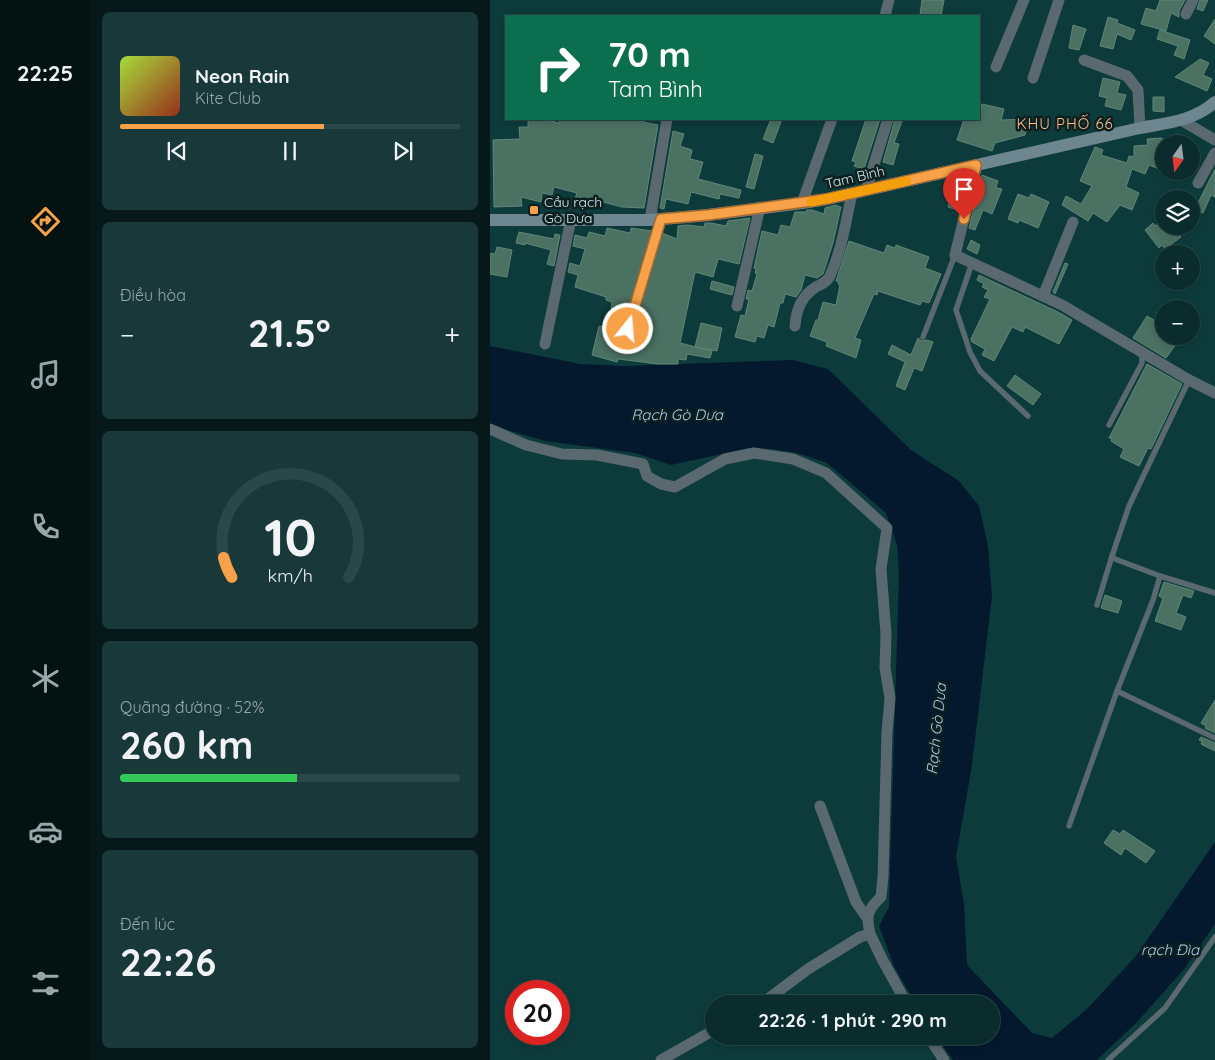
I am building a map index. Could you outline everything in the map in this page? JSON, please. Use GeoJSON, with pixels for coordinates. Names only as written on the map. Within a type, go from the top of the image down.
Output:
{"type":"FeatureCollection","features":[{"type":"Feature","properties":{"kind":"main road","name":"Tam Bình"},"geometry":{"type":"LineString","coordinates":[[490,220],[656,220],[802,203],[1181,120],[1197,115],[1215,103]]}},
{"type":"Feature","properties":{"kind":"street"},"geometry":{"type":"LineString","coordinates":[[885,15],[889,0]]}},
{"type":"Feature","properties":{"kind":"street"},"geometry":{"type":"LineString","coordinates":[[996,67],[1024,0]]}},
{"type":"Feature","properties":{"kind":"street"},"geometry":{"type":"LineString","coordinates":[[1033,78],[1058,0]]}},
{"type":"Feature","properties":{"kind":"street"},"geometry":{"type":"LineString","coordinates":[[1186,14],[1193,0]]}},
{"type":"Feature","properties":{"kind":"street"},"geometry":{"type":"LineString","coordinates":[[1084,60],[1127,76],[1138,90],[1140,128]]}},
{"type":"Feature","properties":{"kind":"street"},"geometry":{"type":"LineString","coordinates":[[656,220],[667,120]]}},
{"type":"Feature","properties":{"kind":"street"},"geometry":{"type":"LineString","coordinates":[[802,203],[832,120]]}},
{"type":"Feature","properties":{"kind":"street"},"geometry":{"type":"LineString","coordinates":[[866,190],[888,120]]}},
{"type":"Feature","properties":{"kind":"street"},"geometry":{"type":"LineString","coordinates":[[1181,120],[1215,140]]}},
{"type":"Feature","properties":{"kind":"street"},"geometry":{"type":"LineString","coordinates":[[1198,183],[1215,152]]}},
{"type":"Feature","properties":{"kind":"street"},"geometry":{"type":"LineString","coordinates":[[976,165],[955,255],[1062,305],[1215,393]]}},
{"type":"Feature","properties":{"kind":"street"},"geometry":{"type":"LineString","coordinates":[[795,326],[796,311],[806,295],[826,282],[830,277],[842,243],[852,193]]}},
{"type":"Feature","properties":{"kind":"street"},"geometry":{"type":"LineString","coordinates":[[737,306],[760,207]]}},
{"type":"Feature","properties":{"kind":"street"},"geometry":{"type":"LineString","coordinates":[[545,344],[571,219]]}},
{"type":"Feature","properties":{"kind":"street"},"geometry":{"type":"LineString","coordinates":[[1043,296],[1073,222]]}},
{"type":"Feature","properties":{"kind":"street"},"geometry":{"type":"LineString","coordinates":[[490,429],[526,445],[562,454],[597,455],[643,464],[647,476],[661,484],[675,487],[725,459],[754,453],[793,459],[826,474],[887,528],[882,569],[886,634],[885,668],[890,698],[883,815],[883,877],[881,897],[872,906],[867,918]]}},
{"type":"Feature","properties":{"kind":"street"},"geometry":{"type":"LineString","coordinates":[[820,806],[856,902],[867,918],[870,934],[902,995]]}},
{"type":"Feature","properties":{"kind":"street"},"geometry":{"type":"LineString","coordinates":[[773,995],[808,969],[860,937],[870,934]]}},
{"type":"Feature","properties":{"kind":"street"},"geometry":{"type":"LineString","coordinates":[[661,1060],[705,1035]]}},
{"type":"Feature","properties":{"kind":"street"},"geometry":{"type":"LineString","coordinates":[[934,1045],[944,1060]]}},
{"type":"Feature","properties":{"kind":"lane"},"geometry":{"type":"LineString","coordinates":[[628,329],[656,220]]}},
{"type":"Feature","properties":{"kind":"lane"},"geometry":{"type":"LineString","coordinates":[[923,337],[955,255]]}},
{"type":"Feature","properties":{"kind":"lane"},"geometry":{"type":"LineString","coordinates":[[972,263],[956,310],[970,352],[980,371],[1028,416]]}},
{"type":"Feature","properties":{"kind":"lane"},"geometry":{"type":"LineString","coordinates":[[1109,425],[1142,363],[1142,352]]}},
{"type":"Feature","properties":{"kind":"lane"},"geometry":{"type":"LineString","coordinates":[[1097,605],[1129,506],[1190,380]]}},
{"type":"Feature","properties":{"kind":"lane"},"geometry":{"type":"LineString","coordinates":[[1112,556],[1115,559],[1160,576],[1215,593]]}},
{"type":"Feature","properties":{"kind":"lane"},"geometry":{"type":"LineString","coordinates":[[1070,826],[1116,691],[1153,600],[1160,576]]}},
{"type":"Feature","properties":{"kind":"lane"},"geometry":{"type":"LineString","coordinates":[[1116,691],[1215,738]]}},
{"type":"Feature","properties":{"kind":"lane"},"geometry":{"type":"LineString","coordinates":[[1108,1060],[1165,1008],[1215,937]]}},
{"type":"Feature","properties":{"kind":"water","name":"Rạch Gò Dưa"},"geometry":{"type":"Polygon","coordinates":[[[490,346],[580,364],[626,366],[793,360],[828,369],[911,450],[959,481],[979,506],[988,546],[992,596],[972,765],[956,857],[964,904],[967,965],[996,995],[911,995],[894,966],[879,926],[889,907],[899,573],[897,545],[886,513],[827,463],[797,453],[749,448],[671,465],[635,453],[545,441],[490,425],[490,346]]]}},
{"type":"Feature","properties":{"kind":"water","name":"Rạch Gò Dưa"},"geometry":{"type":"Polygon","coordinates":[[[1215,842],[1215,924],[1185,968],[1137,1022],[1097,1060],[953,1060],[942,1045],[1000,1045],[1000,1000],[1032,1033],[1052,1038],[1087,1009],[1136,956],[1215,842]]]}},
{"type":"Feature","properties":{"kind":"building"},"geometry":{"type":"Polygon","coordinates":[[[922,0],[944,0],[941,15],[920,15],[922,0]]]}},
{"type":"Feature","properties":{"kind":"building"},"geometry":{"type":"Polygon","coordinates":[[[1160,0],[1185,0],[1179,11],[1179,17],[1171,13],[1166,31],[1141,24],[1146,8],[1156,11],[1160,0]]]}},
{"type":"Feature","properties":{"kind":"building"},"geometry":{"type":"Polygon","coordinates":[[[1200,0],[1208,0],[1203,11],[1197,9],[1200,0]]]}},
{"type":"Feature","properties":{"kind":"building"},"geometry":{"type":"Polygon","coordinates":[[[1108,17],[1118,20],[1117,23],[1135,30],[1131,40],[1117,34],[1113,49],[1100,46],[1108,17]]]}},
{"type":"Feature","properties":{"kind":"building"},"geometry":{"type":"Polygon","coordinates":[[[1215,19],[1215,44],[1204,36],[1215,19]]]}},
{"type":"Feature","properties":{"kind":"building"},"geometry":{"type":"Polygon","coordinates":[[[1073,25],[1086,29],[1079,50],[1069,48],[1073,25]]]}},
{"type":"Feature","properties":{"kind":"building"},"geometry":{"type":"Polygon","coordinates":[[[1160,30],[1190,40],[1184,59],[1174,55],[1178,46],[1157,39],[1160,30]]]}},
{"type":"Feature","properties":{"kind":"building"},"geometry":{"type":"Polygon","coordinates":[[[1200,59],[1209,63],[1203,75],[1212,79],[1207,91],[1175,77],[1200,59]]]}},
{"type":"Feature","properties":{"kind":"building"},"geometry":{"type":"Polygon","coordinates":[[[1103,78],[1120,82],[1117,93],[1126,95],[1121,110],[1105,106],[1107,98],[1099,96],[1103,78]]]}},
{"type":"Feature","properties":{"kind":"building"},"geometry":{"type":"Polygon","coordinates":[[[1153,97],[1164,97],[1164,112],[1153,111],[1153,97]]]}},
{"type":"Feature","properties":{"kind":"building"},"geometry":{"type":"Polygon","coordinates":[[[982,104],[1004,109],[1001,120],[1030,119],[1025,135],[995,143],[992,151],[957,140],[964,120],[980,120],[982,104]]]}},
{"type":"Feature","properties":{"kind":"building"},"geometry":{"type":"Polygon","coordinates":[[[528,120],[546,120],[559,123],[560,120],[644,120],[643,122],[658,125],[644,208],[622,207],[603,202],[603,205],[591,203],[575,199],[577,193],[554,187],[552,195],[542,193],[541,202],[521,197],[522,206],[494,207],[493,140],[520,139],[519,127],[528,127],[528,120]]]}},
{"type":"Feature","properties":{"kind":"building"},"geometry":{"type":"Polygon","coordinates":[[[771,120],[782,120],[773,143],[763,139],[771,120]]]}},
{"type":"Feature","properties":{"kind":"building"},"geometry":{"type":"Polygon","coordinates":[[[866,120],[880,120],[864,169],[854,166],[856,162],[852,161],[866,120]]]}},
{"type":"Feature","properties":{"kind":"building"},"geometry":{"type":"Polygon","coordinates":[[[895,120],[902,121],[894,143],[899,144],[893,165],[883,162],[895,120]]]}},
{"type":"Feature","properties":{"kind":"building"},"geometry":{"type":"Polygon","coordinates":[[[673,131],[684,134],[680,146],[692,150],[690,159],[703,162],[698,179],[741,190],[739,198],[720,194],[719,199],[691,192],[688,204],[666,199],[664,209],[660,208],[673,131]]]}},
{"type":"Feature","properties":{"kind":"building"},"geometry":{"type":"Polygon","coordinates":[[[1155,138],[1155,167],[1149,165],[1145,174],[1132,169],[1126,187],[1139,193],[1132,210],[1120,205],[1107,222],[1093,213],[1088,221],[1062,205],[1066,196],[1081,204],[1092,186],[1080,181],[1095,147],[1103,150],[1101,155],[1127,163],[1129,156],[1134,157],[1134,146],[1148,145],[1147,139],[1155,138]]]}},
{"type":"Feature","properties":{"kind":"building"},"geometry":{"type":"Polygon","coordinates":[[[755,154],[763,156],[754,189],[746,187],[755,154]]]}},
{"type":"Feature","properties":{"kind":"building"},"geometry":{"type":"Polygon","coordinates":[[[1215,169],[1215,197],[1211,195],[1203,213],[1200,212],[1200,199],[1215,169]]]}},
{"type":"Feature","properties":{"kind":"building"},"geometry":{"type":"Polygon","coordinates":[[[982,175],[998,181],[996,188],[1002,189],[992,214],[983,210],[975,230],[969,228],[982,175]]]}},
{"type":"Feature","properties":{"kind":"building"},"geometry":{"type":"Polygon","coordinates":[[[955,180],[965,183],[958,210],[948,207],[955,180]]]}},
{"type":"Feature","properties":{"kind":"building"},"geometry":{"type":"Polygon","coordinates":[[[1018,194],[1029,198],[1031,194],[1049,202],[1038,228],[1019,220],[1018,223],[1008,219],[1018,194]]]}},
{"type":"Feature","properties":{"kind":"building"},"geometry":{"type":"Polygon","coordinates":[[[835,205],[841,207],[833,243],[823,274],[817,278],[805,275],[801,290],[796,297],[785,294],[783,303],[780,303],[774,327],[768,325],[764,338],[757,336],[755,342],[735,337],[741,315],[745,316],[749,299],[746,299],[748,290],[752,291],[757,274],[754,268],[762,231],[778,235],[781,225],[790,227],[795,212],[812,210],[824,214],[825,208],[835,205]]]}},
{"type":"Feature","properties":{"kind":"building"},"geometry":{"type":"Polygon","coordinates":[[[750,218],[739,264],[718,259],[713,277],[695,272],[680,343],[712,351],[710,358],[687,354],[686,360],[678,359],[678,364],[658,364],[618,359],[617,362],[592,355],[599,326],[631,333],[662,233],[677,239],[678,226],[704,227],[705,223],[711,223],[726,226],[728,221],[750,218]]]}},
{"type":"Feature","properties":{"kind":"building"},"geometry":{"type":"Polygon","coordinates":[[[1153,223],[1155,235],[1179,235],[1181,237],[1170,245],[1157,245],[1145,230],[1153,223]]]}},
{"type":"Feature","properties":{"kind":"building"},"geometry":{"type":"Polygon","coordinates":[[[607,228],[630,233],[631,228],[652,231],[628,313],[611,309],[612,302],[606,300],[606,297],[575,287],[578,275],[568,272],[570,263],[580,266],[585,249],[573,246],[575,235],[587,238],[589,232],[605,236],[607,228]]]}},
{"type":"Feature","properties":{"kind":"building"},"geometry":{"type":"Polygon","coordinates":[[[519,232],[554,239],[555,234],[560,235],[554,266],[547,264],[551,250],[525,243],[525,245],[516,243],[519,232]]]}},
{"type":"Feature","properties":{"kind":"building"},"geometry":{"type":"Polygon","coordinates":[[[971,240],[980,245],[977,254],[967,249],[971,240]]]}},
{"type":"Feature","properties":{"kind":"building"},"geometry":{"type":"Polygon","coordinates":[[[849,241],[884,253],[887,245],[895,248],[896,245],[929,257],[925,268],[941,274],[929,303],[922,301],[920,305],[878,291],[877,295],[874,294],[855,338],[861,340],[856,358],[826,346],[827,342],[810,336],[816,320],[818,320],[823,302],[836,305],[840,285],[836,281],[849,241]]]}},
{"type":"Feature","properties":{"kind":"building"},"geometry":{"type":"Polygon","coordinates":[[[497,247],[512,250],[507,277],[490,274],[490,253],[495,254],[497,247]]]}},
{"type":"Feature","properties":{"kind":"building"},"geometry":{"type":"Polygon","coordinates":[[[1065,263],[1068,264],[1055,294],[1053,292],[1065,263]]]}},
{"type":"Feature","properties":{"kind":"building"},"geometry":{"type":"Polygon","coordinates":[[[979,275],[1072,320],[1059,344],[1025,327],[1023,332],[1012,327],[994,361],[982,355],[985,349],[972,342],[971,339],[990,299],[984,297],[988,290],[982,287],[984,284],[977,280],[979,275]]]}},
{"type":"Feature","properties":{"kind":"building"},"geometry":{"type":"Polygon","coordinates":[[[712,281],[734,287],[732,295],[710,289],[712,281]]]}},
{"type":"Feature","properties":{"kind":"building"},"geometry":{"type":"Polygon","coordinates":[[[1147,316],[1155,321],[1155,345],[1175,345],[1166,358],[1133,338],[1147,316]]]}},
{"type":"Feature","properties":{"kind":"building"},"geometry":{"type":"Polygon","coordinates":[[[701,323],[722,328],[717,351],[695,347],[701,323]]]}},
{"type":"Feature","properties":{"kind":"building"},"geometry":{"type":"Polygon","coordinates":[[[918,338],[922,341],[933,342],[922,371],[914,368],[905,390],[896,386],[905,362],[888,354],[892,345],[911,355],[918,338]]]}},
{"type":"Feature","properties":{"kind":"building"},"geometry":{"type":"Polygon","coordinates":[[[1147,364],[1182,384],[1151,449],[1148,448],[1139,466],[1120,457],[1124,449],[1109,438],[1147,364]]]}},
{"type":"Feature","properties":{"kind":"building"},"geometry":{"type":"Polygon","coordinates":[[[1015,375],[1041,394],[1033,405],[1007,386],[1015,375]]]}},
{"type":"Feature","properties":{"kind":"building"},"geometry":{"type":"Polygon","coordinates":[[[1164,582],[1194,591],[1191,598],[1183,595],[1176,613],[1186,617],[1181,630],[1155,621],[1163,598],[1159,596],[1164,582]]]}},
{"type":"Feature","properties":{"kind":"building"},"geometry":{"type":"Polygon","coordinates":[[[1105,595],[1122,601],[1118,613],[1101,608],[1105,595]]]}},
{"type":"Feature","properties":{"kind":"building"},"geometry":{"type":"Polygon","coordinates":[[[1215,700],[1215,733],[1205,728],[1206,726],[1201,723],[1215,700]]]}},
{"type":"Feature","properties":{"kind":"building"},"geometry":{"type":"Polygon","coordinates":[[[1201,737],[1215,743],[1215,751],[1201,744],[1202,741],[1199,740],[1201,737]]]}},
{"type":"Feature","properties":{"kind":"building"},"geometry":{"type":"Polygon","coordinates":[[[1113,830],[1120,834],[1123,830],[1155,851],[1146,863],[1125,848],[1121,855],[1104,843],[1113,830]]]}},
{"type":"Feature","properties":{"kind":"slow traffic"},"geometry":{"type":"LineString","coordinates":[[811,202],[907,181]]}},
{"type":"Feature","properties":{"kind":"place","name":"Cầu rạch Gò Dưa"},"geometry":{"type":"Point","coordinates":[534,210]}},
{"type":"Feature","properties":{"kind":"district","name":"KHU PHỐ 66"},"geometry":{"type":"Point","coordinates":[1065,123]}},
{"type":"Feature","properties":{"kind":"route"},"geometry":{"type":"LineString","coordinates":[[628,329],[661,219],[708,215],[827,199],[976,165],[964,219]]}},
{"type":"Feature","properties":{"kind":"water label","name":"rạch Đìa"},"geometry":{"type":"Point","coordinates":[1170,949]}}]}
